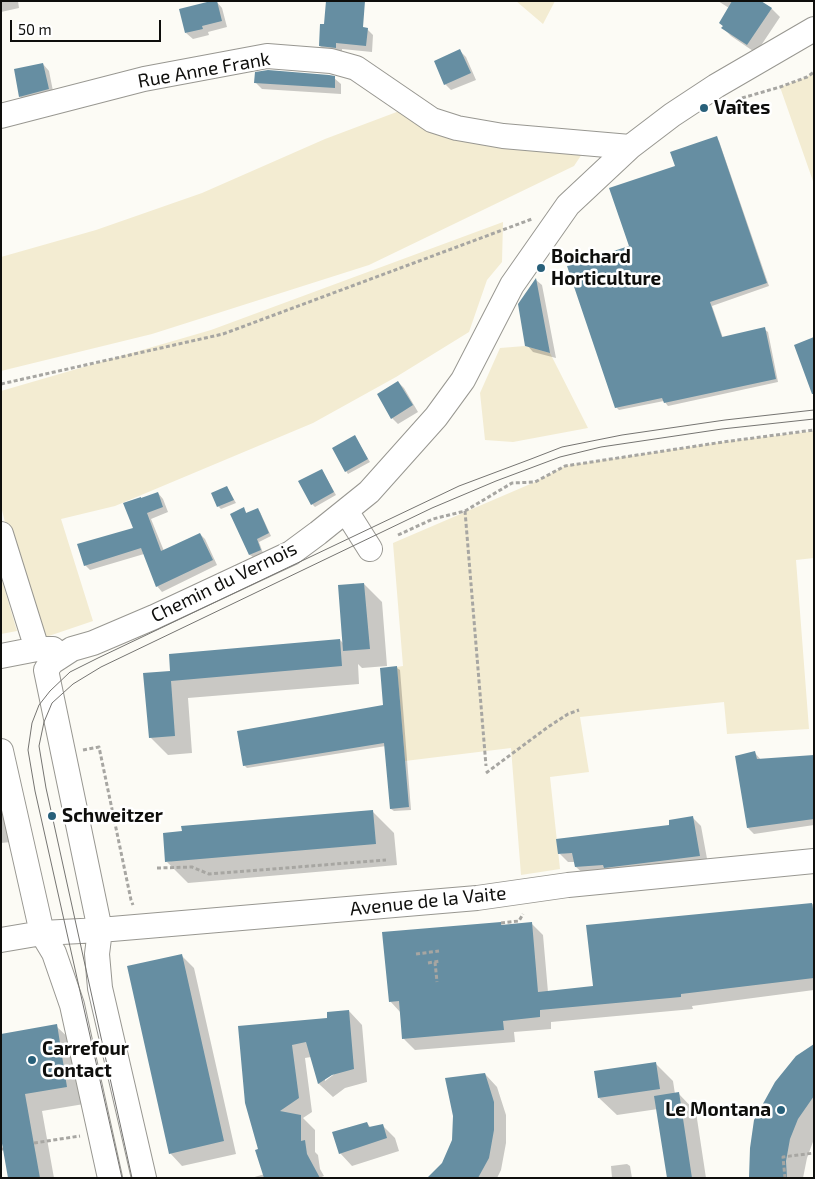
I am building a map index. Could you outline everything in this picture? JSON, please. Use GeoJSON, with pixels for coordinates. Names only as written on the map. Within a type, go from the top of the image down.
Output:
{"type":"FeatureCollection","features":[{"type":"Feature","properties":{"kind":"street","name":"Chemin du Vernois"},"geometry":{"type":"LineString","coordinates":[[1,656],[37,649],[72,649],[93,643],[154,617],[291,552],[306,543],[369,492],[436,418],[462,380],[512,285],[568,205],[630,147],[672,115],[814,29]]}},
{"type":"Feature","properties":{"kind":"street","name":"Rue Anne Frank"},"geometry":{"type":"LineString","coordinates":[[1,116],[144,79],[267,56],[331,61],[356,68],[432,120],[457,128],[503,136],[630,147]]}},
{"type":"Feature","properties":{"kind":"street"},"geometry":{"type":"LineString","coordinates":[[346,510],[370,549]]}},
{"type":"Feature","properties":{"kind":"street"},"geometry":{"type":"LineString","coordinates":[[1,534],[37,649]]}},
{"type":"Feature","properties":{"kind":"street","name":"Chemin du Vernois"},"geometry":{"type":"LineString","coordinates":[[72,649],[52,662],[46,670],[100,930],[97,954],[100,988],[144,1178]]}},
{"type":"Feature","properties":{"kind":"street"},"geometry":{"type":"LineString","coordinates":[[1,751],[42,933],[54,953],[72,1005],[110,1178]]}},
{"type":"Feature","properties":{"kind":"street","name":"Avenue de la Vaite"},"geometry":{"type":"LineString","coordinates":[[1,940],[42,933],[100,930],[477,898],[568,885],[814,861]]}},
{"type":"Feature","properties":{"kind":"path"},"geometry":{"type":"LineString","coordinates":[[1,384],[223,334],[568,205]]}},
{"type":"Feature","properties":{"kind":"path"},"geometry":{"type":"LineString","coordinates":[[398,535],[433,519],[465,511],[512,483],[535,482],[565,466],[814,430]]}},
{"type":"Feature","properties":{"kind":"path"},"geometry":{"type":"LineString","coordinates":[[465,511],[486,766]]}},
{"type":"Feature","properties":{"kind":"path"},"geometry":{"type":"LineString","coordinates":[[486,773],[548,727],[568,714],[579,710]]}},
{"type":"Feature","properties":{"kind":"path"},"geometry":{"type":"LineString","coordinates":[[62,754],[99,747],[130,900],[145,926]]}},
{"type":"Feature","properties":{"kind":"path"},"geometry":{"type":"LineString","coordinates":[[157,868],[192,867],[209,874],[386,860]]}},
{"type":"Feature","properties":{"kind":"path"},"geometry":{"type":"LineString","coordinates":[[501,923],[519,922],[524,913]]}},
{"type":"Feature","properties":{"kind":"path"},"geometry":{"type":"LineString","coordinates":[[416,954],[439,951]]}},
{"type":"Feature","properties":{"kind":"path"},"geometry":{"type":"LineString","coordinates":[[428,963],[438,962],[437,982]]}},
{"type":"Feature","properties":{"kind":"path"},"geometry":{"type":"LineString","coordinates":[[34,1143],[81,1135]]}},
{"type":"Feature","properties":{"kind":"path"},"geometry":{"type":"LineString","coordinates":[[786,1178],[784,1156],[814,1153]]}},
{"type":"Feature","properties":{"kind":"shaded area"},"geometry":{"type":"Polygon","coordinates":[[[516,1],[555,1],[543,24],[516,1]]]}},
{"type":"Feature","properties":{"kind":"shaded area"},"geometry":{"type":"Polygon","coordinates":[[[814,72],[814,184],[780,87],[807,77],[814,72]]]}},
{"type":"Feature","properties":{"kind":"shaded area"},"geometry":{"type":"Polygon","coordinates":[[[402,110],[586,148],[574,166],[369,265],[152,334],[1,371],[1,257],[96,230],[202,193],[325,139],[402,110]]]}},
{"type":"Feature","properties":{"kind":"shaded area"},"geometry":{"type":"Polygon","coordinates":[[[503,222],[502,262],[487,280],[469,332],[396,377],[313,423],[115,506],[61,519],[93,621],[34,641],[1,506],[1,391],[211,330],[503,222]]]}},
{"type":"Feature","properties":{"kind":"shaded area"},"geometry":{"type":"Polygon","coordinates":[[[525,346],[550,353],[588,428],[513,442],[485,440],[480,393],[500,348],[525,346]]]}},
{"type":"Feature","properties":{"kind":"shaded area"},"geometry":{"type":"Polygon","coordinates":[[[814,431],[814,558],[796,560],[809,729],[727,734],[724,702],[580,717],[589,772],[550,777],[560,869],[521,875],[511,748],[405,761],[397,667],[403,666],[393,543],[535,482],[565,466],[723,442],[814,431]]]}},
{"type":"Feature","properties":{"kind":"shaded area"},"geometry":{"type":"Polygon","coordinates":[[[1,577],[17,631],[1,634],[1,577]]]}},
{"type":"Feature","properties":{"kind":"building"},"geometry":{"type":"Polygon","coordinates":[[[217,1],[222,21],[202,26],[203,29],[185,33],[179,9],[217,1]]]}},
{"type":"Feature","properties":{"kind":"building"},"geometry":{"type":"Polygon","coordinates":[[[326,1],[365,1],[363,27],[368,28],[366,46],[336,43],[336,48],[319,46],[320,24],[324,24],[326,1]]]}},
{"type":"Feature","properties":{"kind":"building"},"geometry":{"type":"Polygon","coordinates":[[[732,1],[761,1],[772,8],[747,45],[721,28],[723,26],[719,23],[732,1]]]}},
{"type":"Feature","properties":{"kind":"building"},"geometry":{"type":"Polygon","coordinates":[[[460,49],[471,73],[444,85],[434,61],[460,49]]]}},
{"type":"Feature","properties":{"kind":"building"},"geometry":{"type":"Polygon","coordinates":[[[43,63],[49,89],[19,97],[14,69],[43,63]]]}},
{"type":"Feature","properties":{"kind":"building"},"geometry":{"type":"Polygon","coordinates":[[[268,70],[335,76],[335,88],[254,83],[255,72],[268,70]]]}},
{"type":"Feature","properties":{"kind":"building"},"geometry":{"type":"Polygon","coordinates":[[[717,136],[767,283],[710,302],[722,337],[765,327],[776,379],[664,403],[662,398],[615,408],[567,266],[629,246],[609,188],[675,166],[670,152],[717,136]]]}},
{"type":"Feature","properties":{"kind":"building"},"geometry":{"type":"Polygon","coordinates":[[[536,278],[550,353],[525,346],[518,304],[536,278]]]}},
{"type":"Feature","properties":{"kind":"building"},"geometry":{"type":"Polygon","coordinates":[[[814,337],[814,394],[812,394],[794,345],[814,337]]]}},
{"type":"Feature","properties":{"kind":"building"},"geometry":{"type":"Polygon","coordinates":[[[398,381],[413,405],[391,419],[377,394],[398,381]]]}},
{"type":"Feature","properties":{"kind":"building"},"geometry":{"type":"Polygon","coordinates":[[[355,435],[368,459],[345,472],[332,448],[355,435]]]}},
{"type":"Feature","properties":{"kind":"building"},"geometry":{"type":"Polygon","coordinates":[[[322,469],[334,492],[311,505],[298,481],[322,469]]]}},
{"type":"Feature","properties":{"kind":"building"},"geometry":{"type":"Polygon","coordinates":[[[227,486],[234,500],[217,507],[211,493],[227,486]]]}},
{"type":"Feature","properties":{"kind":"building"},"geometry":{"type":"Polygon","coordinates":[[[158,492],[163,507],[147,513],[161,551],[200,533],[213,560],[156,587],[141,548],[84,566],[77,544],[133,528],[123,503],[158,492]]]}},
{"type":"Feature","properties":{"kind":"building"},"geometry":{"type":"Polygon","coordinates":[[[244,507],[246,513],[258,508],[269,533],[257,539],[261,550],[249,555],[230,514],[244,507]]]}},
{"type":"Feature","properties":{"kind":"building"},"geometry":{"type":"Polygon","coordinates":[[[364,583],[370,649],[343,651],[338,585],[364,583]]]}},
{"type":"Feature","properties":{"kind":"building"},"geometry":{"type":"Polygon","coordinates":[[[340,639],[342,666],[171,681],[175,736],[149,738],[143,673],[170,671],[169,654],[340,639]]]}},
{"type":"Feature","properties":{"kind":"building"},"geometry":{"type":"Polygon","coordinates":[[[397,666],[409,807],[390,809],[384,743],[243,766],[237,731],[383,705],[380,668],[397,666]]]}},
{"type":"Feature","properties":{"kind":"building"},"geometry":{"type":"Polygon","coordinates":[[[755,751],[757,759],[814,755],[814,819],[747,828],[735,756],[755,751]]]}},
{"type":"Feature","properties":{"kind":"building"},"geometry":{"type":"Polygon","coordinates":[[[373,810],[376,844],[165,862],[163,833],[182,831],[181,826],[373,810]]]}},
{"type":"Feature","properties":{"kind":"building"},"geometry":{"type":"Polygon","coordinates":[[[693,816],[700,856],[604,868],[603,865],[575,867],[572,853],[558,854],[556,839],[669,825],[669,820],[693,816]]]}},
{"type":"Feature","properties":{"kind":"building"},"geometry":{"type":"Polygon","coordinates":[[[812,903],[814,915],[814,978],[681,994],[681,997],[540,1010],[540,1017],[503,1021],[504,1030],[402,1039],[399,1001],[389,1002],[382,932],[501,922],[501,925],[532,922],[538,992],[593,986],[586,925],[812,903]]]}},
{"type":"Feature","properties":{"kind":"building"},"geometry":{"type":"Polygon","coordinates":[[[182,954],[224,1141],[169,1154],[127,966],[182,954]]]}},
{"type":"Feature","properties":{"kind":"building"},"geometry":{"type":"Polygon","coordinates":[[[349,1010],[354,1069],[332,1075],[318,1084],[306,1042],[292,1045],[299,1098],[280,1111],[301,1115],[301,1141],[305,1140],[307,1154],[320,1178],[264,1178],[255,1150],[258,1149],[245,1103],[238,1026],[327,1018],[327,1012],[349,1010]]]}},
{"type":"Feature","properties":{"kind":"building","name":"Carrefour Contact"},"geometry":{"type":"Polygon","coordinates":[[[57,1024],[67,1087],[25,1094],[40,1178],[8,1178],[1,1138],[1,1034],[57,1024]]]}},
{"type":"Feature","properties":{"kind":"building","name":"Le Montana"},"geometry":{"type":"Polygon","coordinates":[[[814,1044],[814,1096],[798,1119],[790,1139],[786,1161],[787,1178],[749,1178],[750,1148],[754,1120],[775,1082],[796,1056],[814,1044]]]}},
{"type":"Feature","properties":{"kind":"building"},"geometry":{"type":"Polygon","coordinates":[[[656,1062],[660,1089],[598,1098],[594,1071],[656,1062]]]}},
{"type":"Feature","properties":{"kind":"building"},"geometry":{"type":"Polygon","coordinates":[[[485,1073],[494,1102],[494,1130],[489,1158],[478,1178],[427,1178],[442,1163],[452,1140],[453,1116],[445,1078],[485,1073]]]}},
{"type":"Feature","properties":{"kind":"building"},"geometry":{"type":"Polygon","coordinates":[[[679,1092],[692,1178],[667,1178],[654,1096],[679,1092]]]}},
{"type":"Feature","properties":{"kind":"building"},"geometry":{"type":"Polygon","coordinates":[[[367,1122],[369,1127],[383,1124],[387,1138],[339,1154],[332,1132],[367,1122]]]}},
{"type":"Feature","properties":{"kind":"tram line"},"geometry":{"type":"LineString","coordinates":[[122,1178],[35,791],[28,750],[32,723],[39,705],[50,691],[70,672],[98,658],[459,486],[562,447],[622,435],[725,420],[814,410]]}},
{"type":"Feature","properties":{"kind":"tram line"},"geometry":{"type":"LineString","coordinates":[[132,1178],[46,788],[39,746],[44,722],[52,703],[73,684],[101,667],[432,508],[560,457],[601,447],[722,429],[814,419]]}},
{"type":"Feature","properties":{"kind":"place","name":"Vaîtes"},"geometry":{"type":"Point","coordinates":[704,108]}},
{"type":"Feature","properties":{"kind":"place","name":"Boichard Horticulture"},"geometry":{"type":"Point","coordinates":[541,268]}},
{"type":"Feature","properties":{"kind":"place","name":"Schweitzer"},"geometry":{"type":"Point","coordinates":[52,816]}},
{"type":"Feature","properties":{"kind":"place","name":"Carrefour Contact"},"geometry":{"type":"Point","coordinates":[32,1060]}},
{"type":"Feature","properties":{"kind":"place","name":"Le Montana"},"geometry":{"type":"Point","coordinates":[781,1110]}}]}
